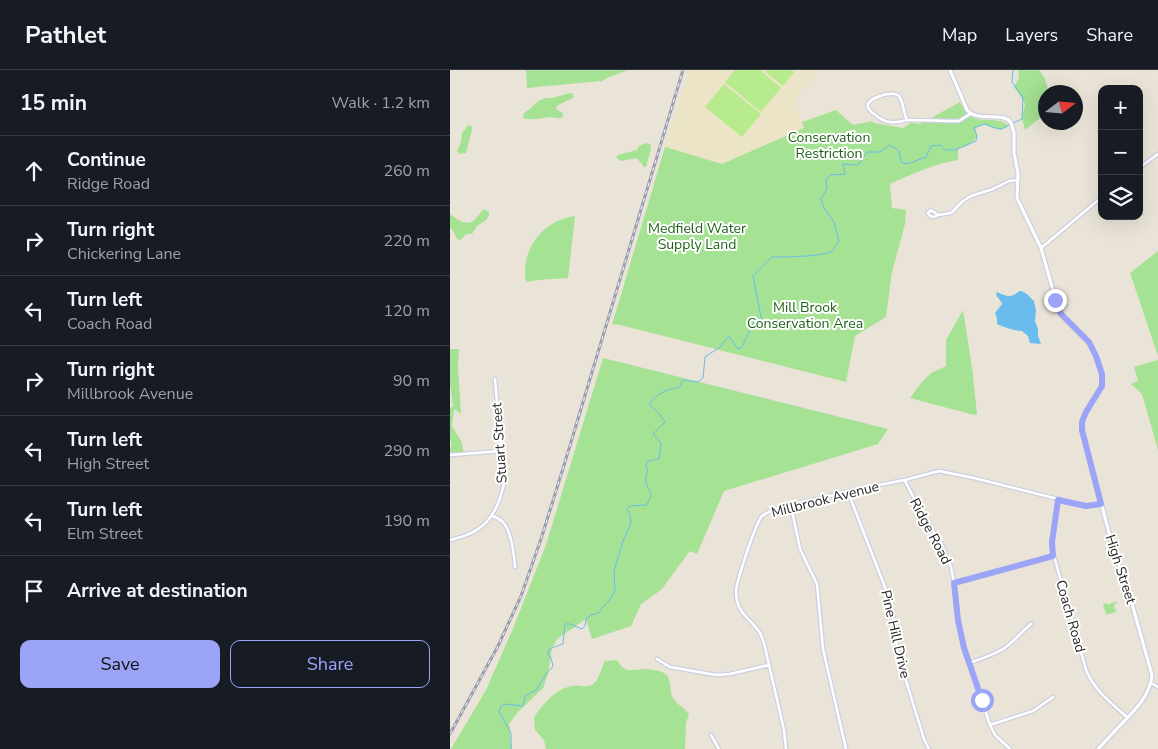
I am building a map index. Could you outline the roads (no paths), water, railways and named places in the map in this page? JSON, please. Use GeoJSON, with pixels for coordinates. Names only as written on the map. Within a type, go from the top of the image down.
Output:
{"type":"FeatureCollection","features":[{"type":"Feature","properties":{"kind":"street"},"geometry":{"type":"LineString","coordinates":[[950,70],[970,114],[975,116],[1002,117],[1011,123],[1014,132],[1014,153],[1018,180],[1017,198],[1041,248],[1098,200]]}},
{"type":"Feature","properties":{"kind":"street"},"geometry":{"type":"LineString","coordinates":[[907,120],[901,99],[897,94],[890,93],[869,101],[868,108],[870,111],[883,121],[960,121],[970,114]]}},
{"type":"Feature","properties":{"kind":"street"},"geometry":{"type":"LineString","coordinates":[[1143,165],[1158,154]]}},
{"type":"Feature","properties":{"kind":"street"},"geometry":{"type":"LineString","coordinates":[[938,215],[951,213],[971,196],[993,189],[1009,181],[1018,180]]}},
{"type":"Feature","properties":{"kind":"street","name":"High Street"},"geometry":{"type":"LineString","coordinates":[[1041,248],[1058,308],[1061,314],[1089,342],[1096,356],[1102,377],[1102,386],[1086,412],[1082,422],[1082,430],[1113,548],[1129,593],[1151,671],[1151,683]]}},
{"type":"Feature","properties":{"kind":"street","name":"Stuart Street"},"geometry":{"type":"LineString","coordinates":[[450,540],[480,528],[492,516],[499,502],[504,483],[495,378]]}},
{"type":"Feature","properties":{"kind":"street"},"geometry":{"type":"LineString","coordinates":[[450,455],[501,451]]}},
{"type":"Feature","properties":{"kind":"street","name":"Millbrook Avenue"},"geometry":{"type":"LineString","coordinates":[[786,749],[784,730],[764,643],[756,627],[740,609],[736,598],[736,592],[752,539],[762,516],[772,510],[939,471],[1086,506],[1101,504]]}},
{"type":"Feature","properties":{"kind":"street","name":"Ridge Road"},"geometry":{"type":"LineString","coordinates":[[905,480],[918,506],[942,545],[951,567],[964,648],[990,725],[995,735],[1009,749]]}},
{"type":"Feature","properties":{"kind":"street","name":"Pine Hill Drive"},"geometry":{"type":"LineString","coordinates":[[848,492],[886,590],[893,616],[898,655],[924,739],[929,749]]}},
{"type":"Feature","properties":{"kind":"street","name":"Coach Road"},"geometry":{"type":"LineString","coordinates":[[1058,500],[1052,542],[1053,556],[1089,677],[1107,699],[1128,718]]}},
{"type":"Feature","properties":{"kind":"street"},"geometry":{"type":"LineString","coordinates":[[791,506],[800,549],[818,584],[823,649],[846,749]]}},
{"type":"Feature","properties":{"kind":"street"},"geometry":{"type":"LineString","coordinates":[[492,516],[502,520],[507,529],[513,546],[515,567]]}},
{"type":"Feature","properties":{"kind":"street"},"geometry":{"type":"LineString","coordinates":[[954,583],[1053,556]]}},
{"type":"Feature","properties":{"kind":"street"},"geometry":{"type":"LineString","coordinates":[[969,663],[1004,648],[1031,624]]}},
{"type":"Feature","properties":{"kind":"street"},"geometry":{"type":"LineString","coordinates":[[658,658],[670,667],[716,675],[730,674],[769,665]]}},
{"type":"Feature","properties":{"kind":"street"},"geometry":{"type":"LineString","coordinates":[[1098,749],[1141,702],[1151,683],[1158,687]]}},
{"type":"Feature","properties":{"kind":"street"},"geometry":{"type":"LineString","coordinates":[[990,725],[1033,711],[1053,697]]}},
{"type":"Feature","properties":{"kind":"street"},"geometry":{"type":"LineString","coordinates":[[711,735],[719,749]]}},
{"type":"Feature","properties":{"kind":"water"},"geometry":{"type":"Polygon","coordinates":[[[1019,291],[1026,293],[1034,301],[1035,321],[1041,344],[1030,343],[1028,336],[1022,331],[1009,329],[997,324],[995,313],[1002,304],[996,294],[997,292],[1011,296],[1019,291]]]}},
{"type":"Feature","properties":{"kind":"waterway"},"geometry":{"type":"LineString","coordinates":[[1013,70],[1012,82],[1023,98],[1022,119],[1013,123]]}},
{"type":"Feature","properties":{"kind":"waterway"},"geometry":{"type":"LineString","coordinates":[[511,749],[511,733],[499,712],[501,706],[507,704],[523,706],[525,696],[536,690],[553,666],[548,654],[549,649],[563,644],[565,624],[582,629],[585,626],[586,619],[591,615],[599,613],[615,591],[614,571],[623,541],[631,523],[627,509],[630,506],[646,505],[651,494],[646,482],[646,465],[648,461],[659,459],[661,443],[653,434],[665,422],[649,404],[662,393],[670,389],[679,388],[683,380],[698,382],[703,378],[705,357],[720,347],[729,336],[738,349],[742,347],[754,322],[762,322],[753,276],[772,257],[812,256],[833,250],[839,241],[834,222],[824,208],[821,199],[827,189],[826,179],[831,175],[845,174],[843,164],[858,165],[867,152],[880,152],[890,145],[899,151],[901,162],[907,164],[926,157],[931,146],[941,145],[945,150],[955,150],[976,141],[977,136],[974,128],[985,124],[1002,129],[1009,125]]}},
{"type":"Feature","properties":{"kind":"railway"},"geometry":{"type":"LineString","coordinates":[[450,734],[498,646],[521,596],[565,462],[683,70]]}},
{"type":"Feature","properties":{"kind":"park label","name":"Conservation Restriction"},"geometry":{"type":"Point","coordinates":[829,146]}},
{"type":"Feature","properties":{"kind":"park label","name":"Medfield Water Supply Land"},"geometry":{"type":"Point","coordinates":[697,236]}},
{"type":"Feature","properties":{"kind":"park label","name":"Mill Brook Conservation Area"},"geometry":{"type":"Point","coordinates":[805,316]}}]}
